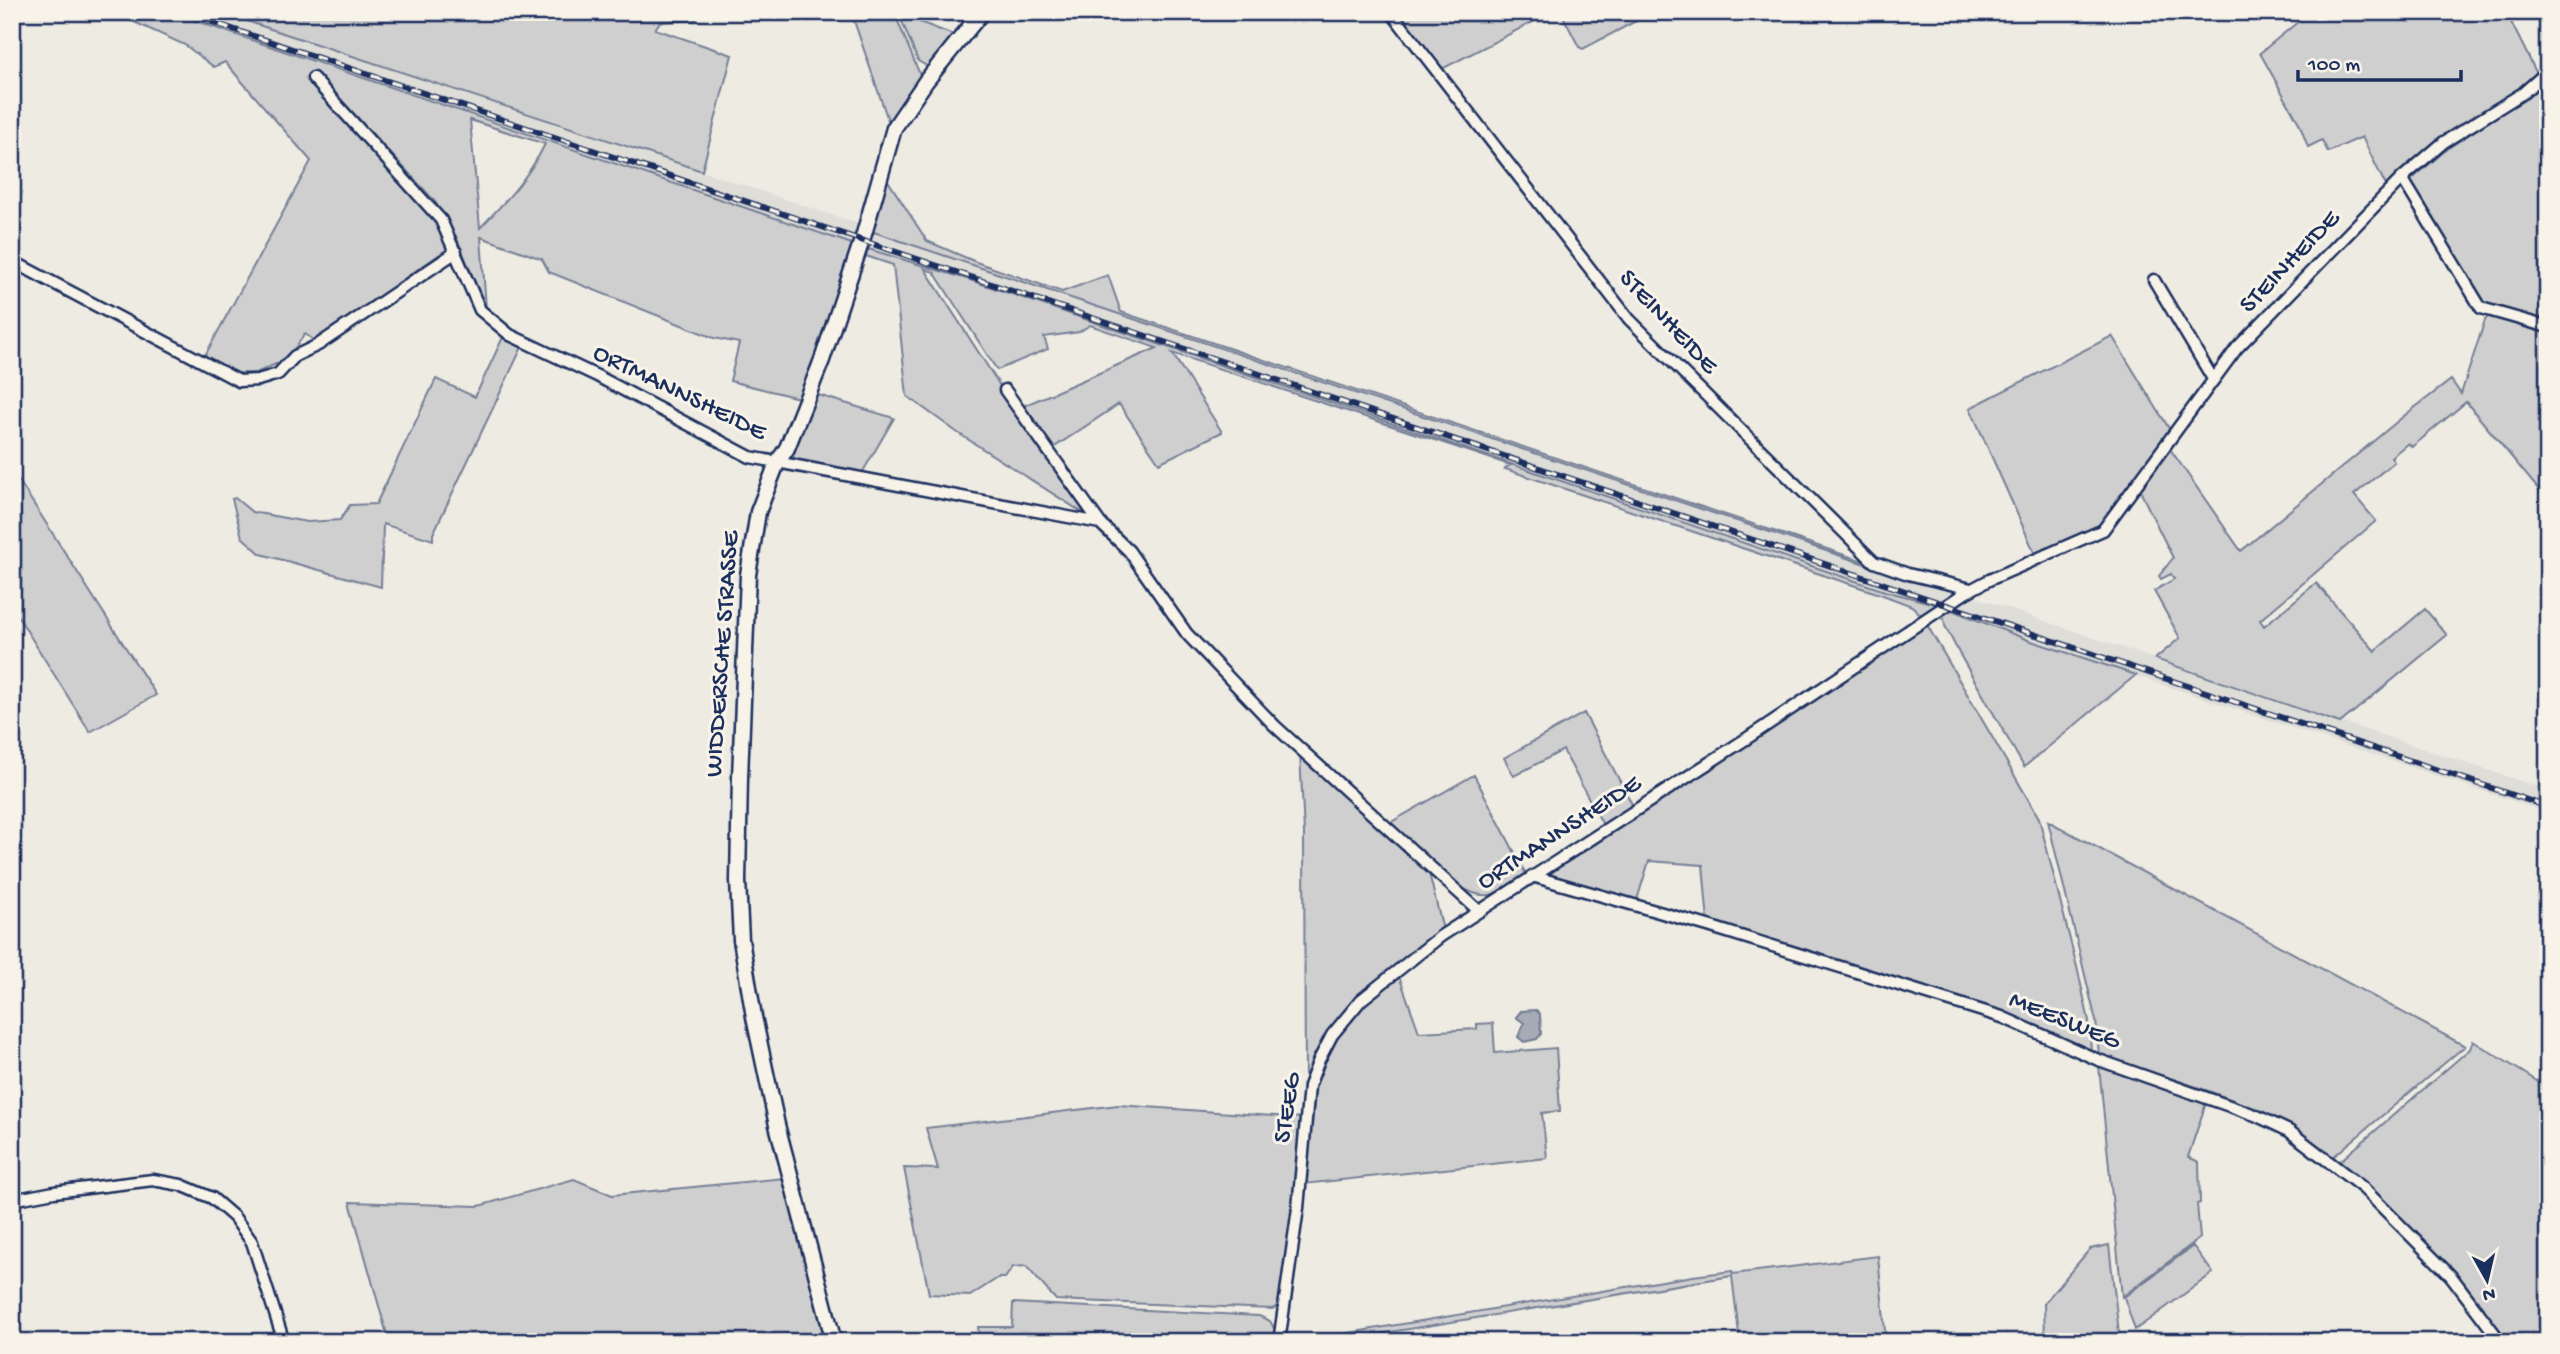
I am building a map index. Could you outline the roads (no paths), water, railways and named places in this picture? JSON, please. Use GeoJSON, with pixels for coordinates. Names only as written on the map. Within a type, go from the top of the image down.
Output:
{"type":"FeatureCollection","features":[{"type":"Feature","properties":{"kind":"street","name":"WIDDERSCHE STRASSE"},"geometry":{"type":"LineString","coordinates":[[834,1342],[777,1125],[741,940],[738,881],[748,575],[758,512],[777,463],[788,448],[822,360],[864,234],[894,128],[926,81],[982,12]]}},
{"type":"Feature","properties":{"kind":"street","name":"STEINHEIDE"},"geometry":{"type":"LineString","coordinates":[[1391,12],[1639,329],[1874,562],[1908,574],[1971,589]]}},
{"type":"Feature","properties":{"kind":"street","name":"STEINHEIDE"},"geometry":{"type":"LineString","coordinates":[[1942,608],[1971,589],[2103,530],[2237,348],[2402,178],[2444,142],[2523,93],[2548,71]]}},
{"type":"Feature","properties":{"kind":"street","name":"ORTMANNSHEIDE"},"geometry":{"type":"LineString","coordinates":[[313,78],[441,220],[480,310],[510,335],[597,376],[750,457],[1100,523]]}},
{"type":"Feature","properties":{"kind":"street"},"geometry":{"type":"LineString","coordinates":[[2402,178],[2481,308],[2548,327]]}},
{"type":"Feature","properties":{"kind":"street"},"geometry":{"type":"LineString","coordinates":[[12,261],[239,381],[258,380],[278,374],[295,356],[318,345],[456,252]]}},
{"type":"Feature","properties":{"kind":"street"},"geometry":{"type":"LineString","coordinates":[[2154,280],[2213,379]]}},
{"type":"Feature","properties":{"kind":"street","name":"ORTMANNSHEIDE"},"geometry":{"type":"LineString","coordinates":[[1005,390],[1100,523],[1129,551],[1188,634],[1275,726],[1479,911],[1735,746],[1942,608]]}},
{"type":"Feature","properties":{"kind":"street","name":"MEESWEG"},"geometry":{"type":"LineString","coordinates":[[1532,876],[1708,926],[2002,1017],[2096,1059],[2255,1115],[2289,1130],[2362,1188],[2442,1266],[2501,1342]]}},
{"type":"Feature","properties":{"kind":"street","name":"STEEG"},"geometry":{"type":"LineString","coordinates":[[1279,1342],[1298,1208],[1309,1086],[1318,1060],[1332,1035],[1361,1000],[1433,942],[1479,911]]}},
{"type":"Feature","properties":{"kind":"street"},"geometry":{"type":"LineString","coordinates":[[12,1200],[153,1180],[181,1185],[212,1198],[234,1217],[252,1242],[284,1342]]}},
{"type":"Feature","properties":{"kind":"railway"},"geometry":{"type":"LineString","coordinates":[[182,12],[2548,807]]}}]}
